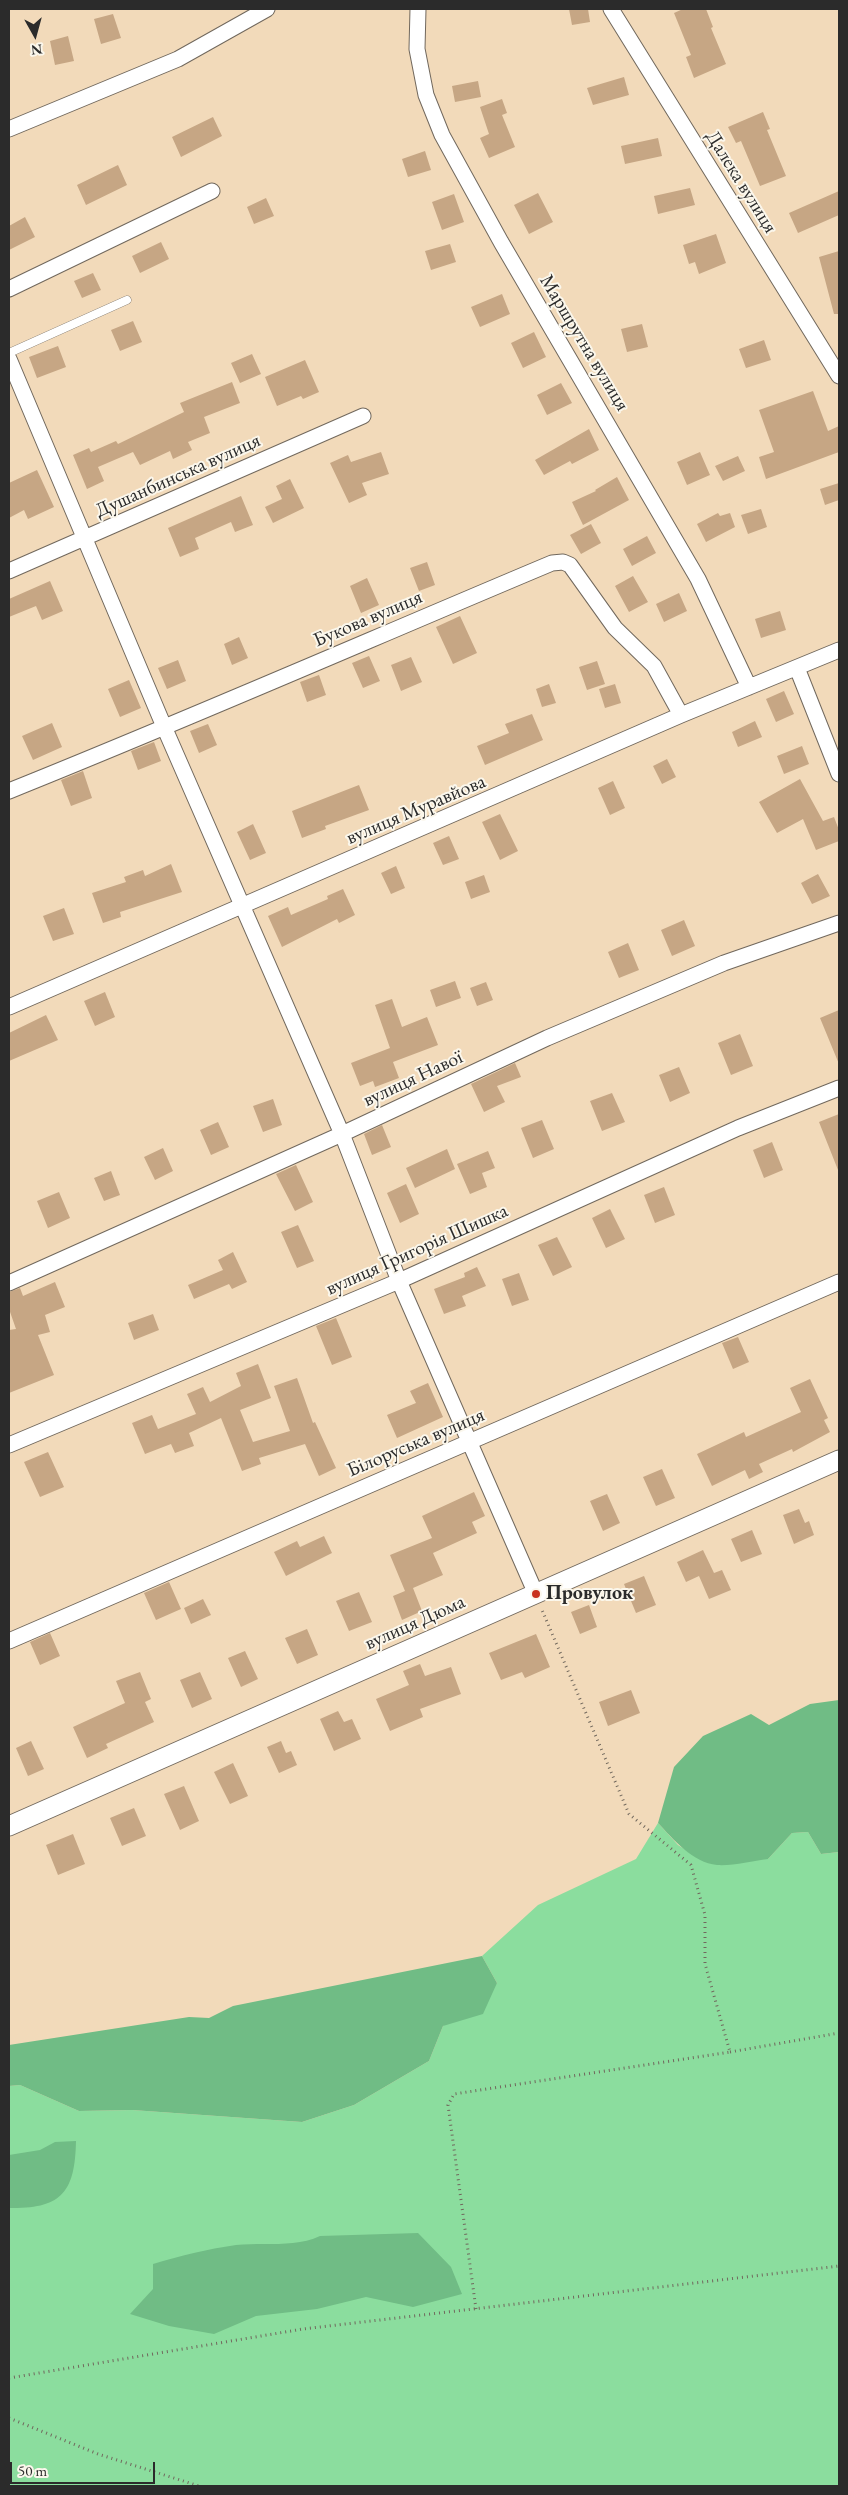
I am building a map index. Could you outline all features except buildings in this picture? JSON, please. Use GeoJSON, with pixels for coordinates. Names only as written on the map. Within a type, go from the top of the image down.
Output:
{"type":"FeatureCollection","features":[{"type":"Feature","properties":{"kind":"street"},"geometry":{"type":"LineString","coordinates":[[9,129],[178,59],[267,9]]}},
{"type":"Feature","properties":{"kind":"street","name":"Маршрутна вулиця"},"geometry":{"type":"LineString","coordinates":[[418,9],[417,49],[426,95],[442,136],[501,242],[698,579],[749,687]]}},
{"type":"Feature","properties":{"kind":"street","name":"Далека вулиця"},"geometry":{"type":"LineString","coordinates":[[611,9],[839,376]]}},
{"type":"Feature","properties":{"kind":"street"},"geometry":{"type":"LineString","coordinates":[[9,290],[212,191]]}},
{"type":"Feature","properties":{"kind":"street"},"geometry":{"type":"LineString","coordinates":[[9,359],[165,729],[342,1134],[399,1281],[536,1594]]}},
{"type":"Feature","properties":{"kind":"street","name":"Душанбинська вулиця"},"geometry":{"type":"LineString","coordinates":[[9,571],[363,416]]}},
{"type":"Feature","properties":{"kind":"street","name":"Букова вулиця"},"geometry":{"type":"LineString","coordinates":[[9,791],[165,729],[344,650],[552,563],[562,562],[570,565],[615,628],[654,666],[681,715]]}},
{"type":"Feature","properties":{"kind":"street","name":"вулиця Муравйова"},"geometry":{"type":"LineString","coordinates":[[9,1007],[681,715],[839,650]]}},
{"type":"Feature","properties":{"kind":"street"},"geometry":{"type":"LineString","coordinates":[[797,668],[839,774]]}},
{"type":"Feature","properties":{"kind":"street","name":"вулиця Навої"},"geometry":{"type":"LineString","coordinates":[[9,1283],[342,1134],[547,1038],[724,963],[839,924]]}},
{"type":"Feature","properties":{"kind":"street","name":"вулиця Григорія Шишка"},"geometry":{"type":"LineString","coordinates":[[9,1445],[399,1281],[738,1128],[839,1088]]}},
{"type":"Feature","properties":{"kind":"street","name":"Білоруська вулиця"},"geometry":{"type":"LineString","coordinates":[[9,1641],[839,1282]]}},
{"type":"Feature","properties":{"kind":"street","name":"вулиця Дюма"},"geometry":{"type":"LineString","coordinates":[[9,1826],[839,1460]]}},
{"type":"Feature","properties":{"kind":"lane"},"geometry":{"type":"LineString","coordinates":[[9,353],[127,300]]}},
{"type":"Feature","properties":{"kind":"path"},"geometry":{"type":"LineString","coordinates":[[536,1594],[629,1814],[691,1866],[705,1915],[705,1964],[730,2052]]}},
{"type":"Feature","properties":{"kind":"path"},"geometry":{"type":"LineString","coordinates":[[476,2309],[448,2105],[454,2094],[730,2052],[839,2033]]}},
{"type":"Feature","properties":{"kind":"path"},"geometry":{"type":"LineString","coordinates":[[9,2378],[303,2329],[839,2266]]}},
{"type":"Feature","properties":{"kind":"path"},"geometry":{"type":"LineString","coordinates":[[9,2418],[98,2454],[198,2486]]}},
{"type":"Feature","properties":{"kind":"green space"},"geometry":{"type":"Polygon","coordinates":[[[839,1700],[839,1852],[821,1854],[808,1832],[792,1833],[768,1859],[717,1865],[700,1860],[692,1855],[677,1843],[658,1823],[674,1767],[703,1736],[751,1714],[769,1725],[810,1704],[839,1700]]]}},
{"type":"Feature","properties":{"kind":"green space"},"geometry":{"type":"Polygon","coordinates":[[[658,1823],[678,1845],[697,1857],[768,1859],[792,1833],[808,1832],[821,1854],[839,1852],[839,2486],[9,2486],[9,2086],[20,2085],[79,2111],[132,2110],[302,2122],[354,2105],[429,2061],[443,2026],[497,1983],[482,1956],[538,1905],[636,1859],[658,1823]]]}},
{"type":"Feature","properties":{"kind":"green space"},"geometry":{"type":"Polygon","coordinates":[[[482,1956],[497,1983],[483,2014],[443,2026],[429,2061],[354,2105],[302,2122],[132,2110],[79,2111],[20,2085],[9,2086],[9,2045],[189,2017],[209,2018],[233,2006],[482,1956]]]}},
{"type":"Feature","properties":{"kind":"green space"},"geometry":{"type":"Polygon","coordinates":[[[76,2141],[73,2173],[62,2194],[53,2201],[42,2205],[27,2208],[9,2208],[9,2155],[40,2150],[55,2142],[76,2141]]]}},
{"type":"Feature","properties":{"kind":"green space"},"geometry":{"type":"Polygon","coordinates":[[[418,2233],[451,2267],[462,2294],[413,2307],[366,2297],[317,2309],[256,2316],[214,2334],[169,2326],[130,2314],[153,2289],[153,2264],[163,2261],[236,2245],[300,2242],[320,2236],[418,2233]]]}},
{"type":"Feature","properties":{"kind":"place","name":"Провулок"},"geometry":{"type":"Point","coordinates":[536,1594]}}]}
